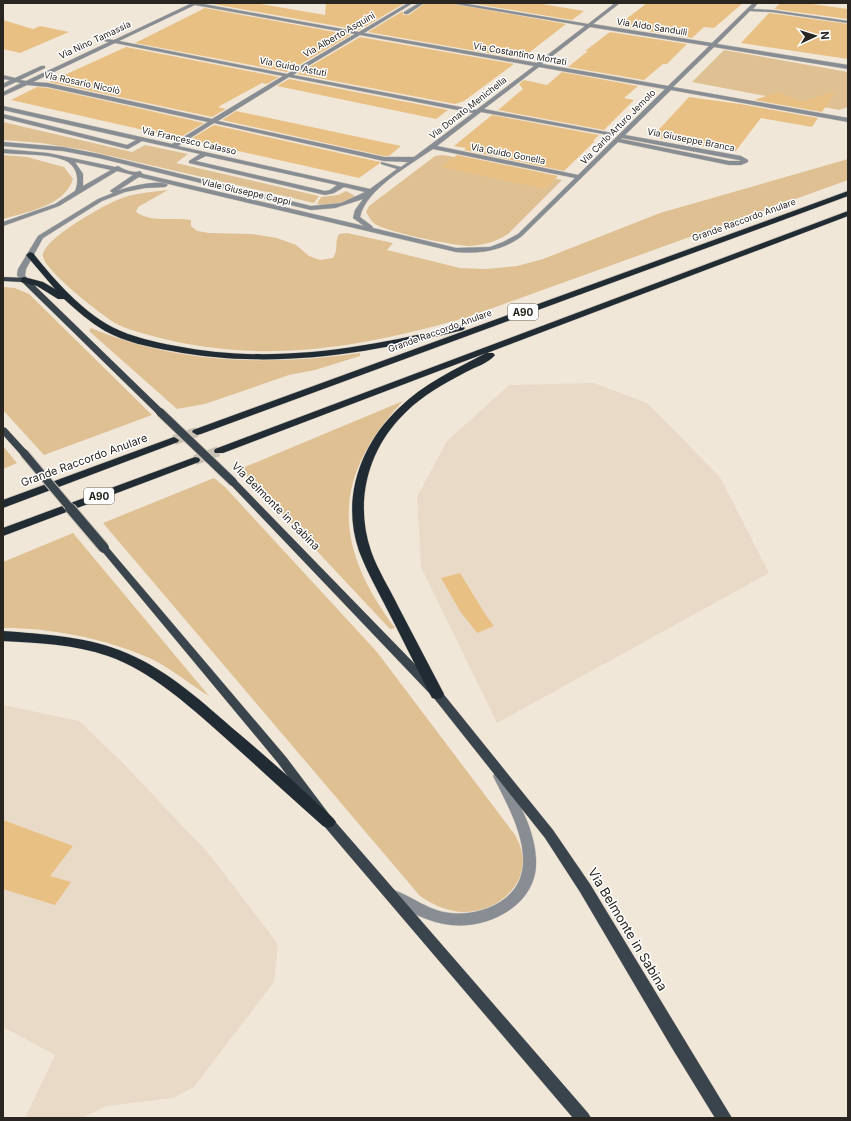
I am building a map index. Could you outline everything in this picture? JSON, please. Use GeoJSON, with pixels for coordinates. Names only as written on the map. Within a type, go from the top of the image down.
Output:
{"type":"FeatureCollection","features":[{"type":"Feature","properties":{"kind":"highway","name":"Grande Raccordo Anulare"},"geometry":{"type":"LineString","coordinates":[[197,432],[848,193]]}},
{"type":"Feature","properties":{"kind":"highway","name":"A90"},"geometry":{"type":"LineString","coordinates":[[218,451],[848,213]]}},
{"type":"Feature","properties":{"kind":"highway"},"geometry":{"type":"LineString","coordinates":[[30,255],[44,273],[82,309]]}},
{"type":"Feature","properties":{"kind":"highway"},"geometry":{"type":"LineString","coordinates":[[24,280],[43,286],[82,309],[110,329],[136,339],[191,352],[263,358],[318,354],[399,342],[446,332],[532,309]]}},
{"type":"Feature","properties":{"kind":"highway"},"geometry":{"type":"LineString","coordinates":[[437,694],[374,571],[365,549],[360,530],[358,510],[361,476],[370,452],[377,441],[404,409],[426,392],[523,336]]}},
{"type":"Feature","properties":{"kind":"highway","name":"Grande Raccordo Anulare"},"geometry":{"type":"LineString","coordinates":[[3,504],[174,440]]}},
{"type":"Feature","properties":{"kind":"highway","name":"A90"},"geometry":{"type":"LineString","coordinates":[[3,532],[195,460]]}},
{"type":"Feature","properties":{"kind":"highway"},"geometry":{"type":"LineString","coordinates":[[3,636],[81,644],[113,653],[141,666],[170,685],[196,705],[328,822]]}},
{"type":"Feature","properties":{"kind":"main road"},"geometry":{"type":"LineString","coordinates":[[3,279],[24,280]]}},
{"type":"Feature","properties":{"kind":"main road","name":"Via Belmonte in Sabina"},"geometry":{"type":"LineString","coordinates":[[24,280],[233,482],[437,694],[549,834],[585,888],[681,1050],[724,1118]]}},
{"type":"Feature","properties":{"kind":"main road","name":"Via Belmonte in Sabina"},"geometry":{"type":"LineString","coordinates":[[3,430],[282,760],[328,822],[582,1118]]}},
{"type":"Feature","properties":{"kind":"street","name":"Via Nino Tamassia"},"geometry":{"type":"LineString","coordinates":[[3,94],[116,39],[185,3]]}},
{"type":"Feature","properties":{"kind":"street","name":"Via Costantino Mortati"},"geometry":{"type":"LineString","coordinates":[[206,3],[365,30],[371,34]]}},
{"type":"Feature","properties":{"kind":"street","name":"Via Alberto Asquini"},"geometry":{"type":"LineString","coordinates":[[174,146],[288,75],[411,3]]}},
{"type":"Feature","properties":{"kind":"street","name":"Via Alberto Asquini"},"geometry":{"type":"LineString","coordinates":[[363,39],[422,3]]}},
{"type":"Feature","properties":{"kind":"street","name":"Via Aldo Sandulli"},"geometry":{"type":"LineString","coordinates":[[452,3],[848,63]]}},
{"type":"Feature","properties":{"kind":"street","name":"Via Aldo Sandulli"},"geometry":{"type":"LineString","coordinates":[[476,3],[591,24]]}},
{"type":"Feature","properties":{"kind":"street","name":"Via Donato Menichella"},"geometry":{"type":"LineString","coordinates":[[376,231],[356,218],[358,210],[372,191],[432,147],[618,3]]}},
{"type":"Feature","properties":{"kind":"street","name":"Via Carlo Arturo Jemolo"},"geometry":{"type":"LineString","coordinates":[[484,250],[497,248],[513,241],[756,3]]}},
{"type":"Feature","properties":{"kind":"street"},"geometry":{"type":"LineString","coordinates":[[756,3],[774,8],[848,19]]}},
{"type":"Feature","properties":{"kind":"street","name":"Via Nino Tamassia"},"geometry":{"type":"LineString","coordinates":[[116,39],[193,4]]}},
{"type":"Feature","properties":{"kind":"street","name":"Via Costantino Mortati"},"geometry":{"type":"LineString","coordinates":[[193,4],[359,34],[371,34],[848,115]]}},
{"type":"Feature","properties":{"kind":"street"},"geometry":{"type":"LineString","coordinates":[[749,10],[765,10],[848,22]]}},
{"type":"Feature","properties":{"kind":"street","name":"Via Guido Astuti"},"geometry":{"type":"LineString","coordinates":[[106,40],[116,39],[293,72],[479,110]]}},
{"type":"Feature","properties":{"kind":"street","name":"Via Guido Astuti"},"geometry":{"type":"LineString","coordinates":[[116,39],[298,77],[479,110]]}},
{"type":"Feature","properties":{"kind":"street","name":"Via Nino Tamassia"},"geometry":{"type":"LineString","coordinates":[[56,62],[106,40]]}},
{"type":"Feature","properties":{"kind":"street","name":"Via Aldo Sandulli"},"geometry":{"type":"LineString","coordinates":[[714,43],[848,67]]}},
{"type":"Feature","properties":{"kind":"street","name":"Via Nino Tamassia"},"geometry":{"type":"LineString","coordinates":[[3,86],[49,65]]}},
{"type":"Feature","properties":{"kind":"street","name":"Via Alberto Asquini"},"geometry":{"type":"LineString","coordinates":[[292,81],[310,70]]}},
{"type":"Feature","properties":{"kind":"street"},"geometry":{"type":"LineString","coordinates":[[3,77],[27,83]]}},
{"type":"Feature","properties":{"kind":"street","name":"Via Rosario Nicolò"},"geometry":{"type":"LineString","coordinates":[[27,83],[38,83],[384,159],[416,159]]}},
{"type":"Feature","properties":{"kind":"street","name":"Via Rosario Nicolò"},"geometry":{"type":"LineString","coordinates":[[27,83],[35,87],[379,162],[402,169]]}},
{"type":"Feature","properties":{"kind":"street","name":"Via Costantino Mortati"},"geometry":{"type":"LineString","coordinates":[[671,86],[848,120]]}},
{"type":"Feature","properties":{"kind":"street","name":"Via Alberto Asquini"},"geometry":{"type":"LineString","coordinates":[[215,121],[229,117],[248,106]]}},
{"type":"Feature","properties":{"kind":"street","name":"Via Francesco Calasso"},"geometry":{"type":"LineString","coordinates":[[4,109],[372,191]]}},
{"type":"Feature","properties":{"kind":"street"},"geometry":{"type":"LineString","coordinates":[[479,110],[612,135]]}},
{"type":"Feature","properties":{"kind":"street"},"geometry":{"type":"LineString","coordinates":[[3,116],[128,147],[142,140]]}},
{"type":"Feature","properties":{"kind":"street","name":"Via Giuseppe Branca"},"geometry":{"type":"LineString","coordinates":[[619,138],[741,158],[746,161],[741,163],[729,163],[619,138]]}},
{"type":"Feature","properties":{"kind":"street","name":"Viale Giuseppe Cappi"},"geometry":{"type":"LineString","coordinates":[[3,144],[63,149],[311,208],[342,206],[358,200],[372,191]]}},
{"type":"Feature","properties":{"kind":"street","name":"Via Guido Gonella"},"geometry":{"type":"LineString","coordinates":[[432,147],[580,177]]}},
{"type":"Feature","properties":{"kind":"street","name":"Viale Giuseppe Cappi"},"geometry":{"type":"LineString","coordinates":[[3,151],[44,154],[456,250],[484,250]]}},
{"type":"Feature","properties":{"kind":"street"},"geometry":{"type":"LineString","coordinates":[[205,154],[191,162],[325,193],[332,192],[342,185]]}},
{"type":"Feature","properties":{"kind":"street"},"geometry":{"type":"LineString","coordinates":[[69,160],[82,175],[82,181],[78,192]]}},
{"type":"Feature","properties":{"kind":"street"},"geometry":{"type":"LineString","coordinates":[[3,224],[57,205],[126,163]]}},
{"type":"Feature","properties":{"kind":"street"},"geometry":{"type":"LineString","coordinates":[[24,280],[21,272],[40,237],[148,168]]}},
{"type":"Feature","properties":{"kind":"street"},"geometry":{"type":"LineString","coordinates":[[100,200],[123,191],[145,186],[177,184]]}},
{"type":"Feature","properties":{"kind":"street","name":"Via Belmonte in Sabina"},"geometry":{"type":"LineString","coordinates":[[389,893],[430,914],[452,919],[482,917],[496,912],[508,905],[519,894],[525,886],[528,876],[530,863],[528,849],[519,817],[494,764]]}},
{"type":"Feature","properties":{"kind":"shaded area"},"geometry":{"type":"Polygon","coordinates":[[[724,50],[848,72],[848,107],[839,110],[692,82],[724,50]]]}},
{"type":"Feature","properties":{"kind":"shaded area"},"geometry":{"type":"Polygon","coordinates":[[[3,122],[132,152],[145,145],[188,154],[176,163],[319,196],[314,203],[85,150],[41,143],[3,140],[3,122]]]}},
{"type":"Feature","properties":{"kind":"shaded area"},"geometry":{"type":"Polygon","coordinates":[[[3,155],[27,157],[64,167],[73,179],[69,188],[62,196],[53,202],[3,219],[3,155]]]}},
{"type":"Feature","properties":{"kind":"shaded area"},"geometry":{"type":"Polygon","coordinates":[[[442,155],[562,180],[508,234],[485,244],[470,246],[437,241],[393,231],[372,222],[366,212],[369,206],[435,156],[442,155]]]}},
{"type":"Feature","properties":{"kind":"shaded area"},"geometry":{"type":"Polygon","coordinates":[[[848,159],[848,180],[465,318],[384,338],[306,350],[267,351],[227,349],[187,344],[128,329],[112,321],[101,313],[62,281],[51,270],[45,261],[43,254],[54,239],[64,231],[109,204],[129,196],[168,190],[138,207],[136,212],[155,219],[191,220],[191,226],[197,231],[209,233],[252,234],[277,238],[296,245],[309,256],[320,260],[333,258],[336,252],[339,234],[347,233],[393,243],[387,250],[460,268],[486,269],[517,266],[543,259],[660,213],[848,159]]]}},
{"type":"Feature","properties":{"kind":"shaded area"},"geometry":{"type":"Polygon","coordinates":[[[346,191],[355,196],[342,203],[327,205],[317,204],[321,197],[338,195],[346,191]]]}},
{"type":"Feature","properties":{"kind":"shaded area"},"geometry":{"type":"Polygon","coordinates":[[[3,287],[15,288],[29,294],[152,415],[44,455],[3,410],[3,287]]]}},
{"type":"Feature","properties":{"kind":"shaded area"},"geometry":{"type":"Polygon","coordinates":[[[91,328],[124,340],[157,349],[224,359],[292,360],[360,353],[360,356],[315,370],[289,375],[205,404],[177,409],[89,331],[91,328]]]}},
{"type":"Feature","properties":{"kind":"shaded area"},"geometry":{"type":"Polygon","coordinates":[[[594,383],[647,403],[720,477],[769,573],[497,723],[421,567],[417,497],[447,441],[509,385],[594,383]]]}},
{"type":"Feature","properties":{"kind":"shaded area"},"geometry":{"type":"Polygon","coordinates":[[[403,401],[379,429],[363,457],[352,485],[349,512],[351,540],[360,568],[375,598],[395,628],[390,629],[240,469],[403,401]]]}},
{"type":"Feature","properties":{"kind":"shaded area"},"geometry":{"type":"Polygon","coordinates":[[[3,446],[17,463],[3,469],[3,446]]]}},
{"type":"Feature","properties":{"kind":"shaded area"},"geometry":{"type":"Polygon","coordinates":[[[214,478],[225,487],[377,652],[515,835],[522,854],[523,861],[521,872],[518,881],[512,890],[496,903],[476,911],[459,912],[441,907],[420,896],[103,523],[214,478]]]}},
{"type":"Feature","properties":{"kind":"shaded area"},"geometry":{"type":"Polygon","coordinates":[[[73,533],[209,696],[154,660],[112,644],[58,632],[21,628],[3,628],[3,562],[73,533]]]}},
{"type":"Feature","properties":{"kind":"shaded area"},"geometry":{"type":"Polygon","coordinates":[[[3,705],[79,721],[123,763],[210,855],[278,944],[274,982],[194,1087],[173,1098],[106,1106],[82,1118],[33,1118],[26,1116],[55,1055],[3,1027],[3,705]]]}},
{"type":"Feature","properties":{"kind":"building"},"geometry":{"type":"Polygon","coordinates":[[[255,3],[325,15],[326,3],[405,3],[359,30],[213,4],[255,3]]]}},
{"type":"Feature","properties":{"kind":"building"},"geometry":{"type":"Polygon","coordinates":[[[425,3],[449,3],[566,24],[521,59],[368,32],[403,11],[403,15],[409,15],[425,3]]]}},
{"type":"Feature","properties":{"kind":"building"},"geometry":{"type":"Polygon","coordinates":[[[470,3],[536,3],[584,11],[572,20],[470,3]]]}},
{"type":"Feature","properties":{"kind":"building"},"geometry":{"type":"Polygon","coordinates":[[[647,3],[743,3],[714,28],[704,27],[692,38],[617,26],[647,3]]]}},
{"type":"Feature","properties":{"kind":"building"},"geometry":{"type":"Polygon","coordinates":[[[780,3],[805,3],[848,9],[848,19],[774,9],[780,3]]]}},
{"type":"Feature","properties":{"kind":"building"},"geometry":{"type":"Polygon","coordinates":[[[205,8],[351,35],[287,72],[135,43],[205,8]]]}},
{"type":"Feature","properties":{"kind":"building"},"geometry":{"type":"Polygon","coordinates":[[[769,13],[848,24],[848,59],[741,43],[769,13]]]}},
{"type":"Feature","properties":{"kind":"building"},"geometry":{"type":"Polygon","coordinates":[[[3,20],[33,29],[40,26],[69,32],[20,53],[3,49],[3,20]]]}},
{"type":"Feature","properties":{"kind":"building"},"geometry":{"type":"Polygon","coordinates":[[[610,32],[687,44],[667,64],[663,64],[644,80],[568,67],[588,51],[585,51],[610,32]]]}},
{"type":"Feature","properties":{"kind":"building"},"geometry":{"type":"Polygon","coordinates":[[[360,37],[514,64],[464,101],[455,104],[297,74],[360,37]]]}},
{"type":"Feature","properties":{"kind":"building"},"geometry":{"type":"Polygon","coordinates":[[[126,47],[279,77],[267,84],[262,83],[218,107],[226,109],[212,117],[49,82],[126,47]]]}},
{"type":"Feature","properties":{"kind":"building"},"geometry":{"type":"Polygon","coordinates":[[[562,72],[638,86],[624,98],[634,100],[604,130],[498,110],[523,89],[519,84],[524,80],[547,85],[562,72]]]}},
{"type":"Feature","properties":{"kind":"building"},"geometry":{"type":"Polygon","coordinates":[[[289,79],[448,110],[436,119],[277,86],[289,79]]]}},
{"type":"Feature","properties":{"kind":"building"},"geometry":{"type":"Polygon","coordinates":[[[37,87],[48,88],[204,123],[179,138],[11,100],[37,87]]]}},
{"type":"Feature","properties":{"kind":"building"},"geometry":{"type":"Polygon","coordinates":[[[836,91],[822,112],[754,100],[778,92],[802,102],[836,91]]]}},
{"type":"Feature","properties":{"kind":"building"},"geometry":{"type":"Polygon","coordinates":[[[689,97],[740,104],[818,118],[812,127],[761,118],[735,152],[652,137],[689,97]]]}},
{"type":"Feature","properties":{"kind":"building"},"geometry":{"type":"Polygon","coordinates":[[[236,111],[401,146],[389,156],[384,156],[222,120],[236,111]]]}},
{"type":"Feature","properties":{"kind":"building"},"geometry":{"type":"Polygon","coordinates":[[[492,115],[599,135],[593,141],[595,141],[564,171],[464,150],[466,148],[454,146],[492,115]]]}},
{"type":"Feature","properties":{"kind":"building"},"geometry":{"type":"Polygon","coordinates":[[[214,125],[380,163],[359,178],[189,140],[214,125]]]}},
{"type":"Feature","properties":{"kind":"building"},"geometry":{"type":"Polygon","coordinates":[[[457,155],[558,176],[545,189],[442,167],[457,155]]]}},
{"type":"Feature","properties":{"kind":"building"},"geometry":{"type":"Polygon","coordinates":[[[460,573],[494,626],[477,633],[460,611],[441,578],[460,573]]]}},
{"type":"Feature","properties":{"kind":"building"},"geometry":{"type":"Polygon","coordinates":[[[3,820],[73,846],[50,876],[71,882],[55,905],[3,889],[3,820]]]}},
{"type":"Feature","properties":{"kind":"tunnel"},"geometry":{"type":"LineString","coordinates":[[174,440],[197,432]]}},
{"type":"Feature","properties":{"kind":"tunnel"},"geometry":{"type":"LineString","coordinates":[[195,460],[219,451]]}}]}
